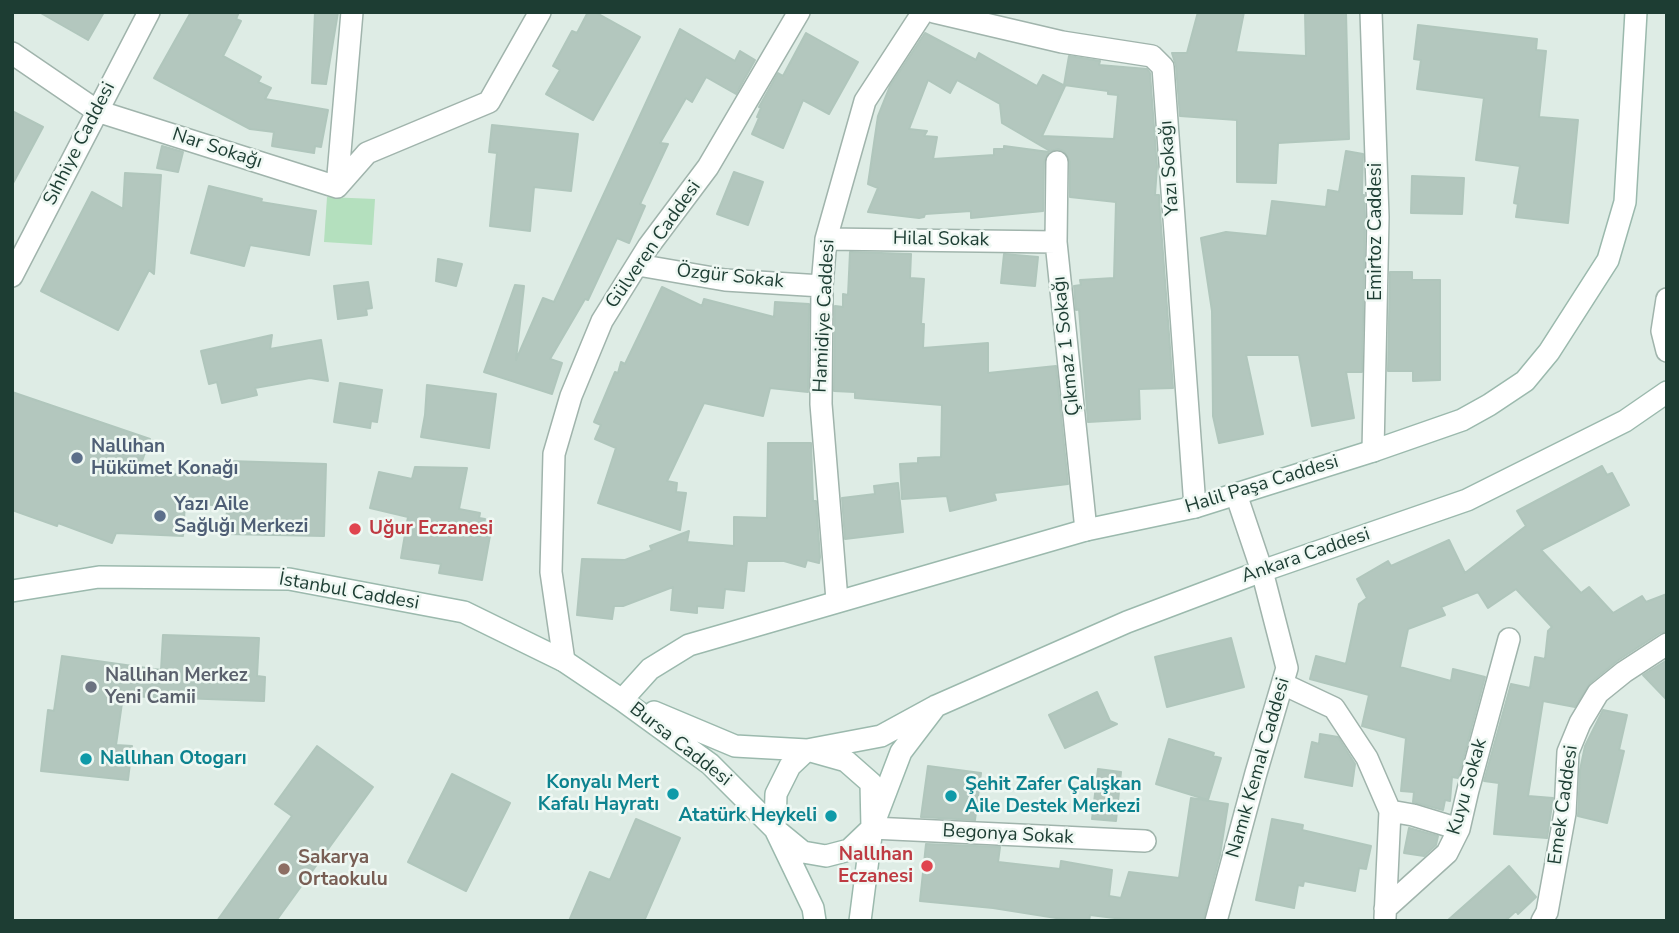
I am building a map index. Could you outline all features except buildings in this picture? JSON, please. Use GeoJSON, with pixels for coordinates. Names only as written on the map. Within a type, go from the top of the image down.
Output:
{"type":"FeatureCollection","features":[{"type":"Feature","properties":{"kind":"street","name":"Sıhhiye Caddesi"},"geometry":{"type":"LineString","coordinates":[[12,276],[149,12]]}},
{"type":"Feature","properties":{"kind":"street"},"geometry":{"type":"LineString","coordinates":[[337,187],[352,12]]}},
{"type":"Feature","properties":{"kind":"street"},"geometry":{"type":"LineString","coordinates":[[337,187],[367,153],[489,102],[540,12]]}},
{"type":"Feature","properties":{"kind":"street","name":"Gülveren Caddesi"},"geometry":{"type":"LineString","coordinates":[[564,661],[551,572],[554,454],[571,396],[601,320],[648,247],[708,167],[799,12]]}},
{"type":"Feature","properties":{"kind":"street","name":"Hamidiye Caddesi"},"geometry":{"type":"LineString","coordinates":[[837,600],[821,404],[822,286],[826,239],[866,101],[923,12]]}},
{"type":"Feature","properties":{"kind":"street","name":"Yazı Sokağı"},"geometry":{"type":"LineString","coordinates":[[934,12],[1062,41],[1152,56],[1163,67],[1195,507]]}},
{"type":"Feature","properties":{"kind":"street","name":"Emirtoz Caddesi"},"geometry":{"type":"LineString","coordinates":[[1371,12],[1378,217],[1373,451]]}},
{"type":"Feature","properties":{"kind":"street","name":"Halil Paşa Caddesi"},"geometry":{"type":"LineString","coordinates":[[622,699],[650,669],[689,645],[1086,530],[1195,507],[1373,451],[1462,420],[1525,381],[1549,352],[1608,260],[1625,202],[1636,12]]}},
{"type":"Feature","properties":{"kind":"street","name":"Nar Sokağı"},"geometry":{"type":"LineString","coordinates":[[12,54],[97,111],[337,187]]}},
{"type":"Feature","properties":{"kind":"street","name":"Çıkmaz 1 Sokağı"},"geometry":{"type":"LineString","coordinates":[[1057,162],[1056,242],[1086,530]]}},
{"type":"Feature","properties":{"kind":"street","name":"Hilal Sokak"},"geometry":{"type":"LineString","coordinates":[[826,239],[1056,242]]}},
{"type":"Feature","properties":{"kind":"street","name":"Özgür Sokak"},"geometry":{"type":"LineString","coordinates":[[638,265],[725,280],[822,286]]}},
{"type":"Feature","properties":{"kind":"street"},"geometry":{"type":"LineString","coordinates":[[1667,299],[1662,331],[1667,351]]}},
{"type":"Feature","properties":{"kind":"street","name":"Ankara Caddesi"},"geometry":{"type":"LineString","coordinates":[[807,750],[881,736],[936,706],[1127,622],[1262,571],[1466,500],[1625,421],[1667,392]]}},
{"type":"Feature","properties":{"kind":"street","name":"Namık Kemal Caddesi"},"geometry":{"type":"LineString","coordinates":[[1216,921],[1287,668],[1262,571],[1236,494]]}},
{"type":"Feature","properties":{"kind":"street","name":"İstanbul Caddesi"},"geometry":{"type":"LineString","coordinates":[[12,591],[99,577],[289,579],[464,612],[564,661],[622,699]]}},
{"type":"Feature","properties":{"kind":"street","name":"Kuyu Sokak"},"geometry":{"type":"LineString","coordinates":[[1385,915],[1447,853],[1459,829],[1509,639]]}},
{"type":"Feature","properties":{"kind":"street","name":"Emek Caddesi"},"geometry":{"type":"LineString","coordinates":[[1542,921],[1547,912],[1565,813],[1568,752],[1580,723],[1598,694],[1623,672],[1667,645]]}},
{"type":"Feature","properties":{"kind":"street"},"geometry":{"type":"LineString","coordinates":[[1283,684],[1334,708],[1367,758],[1390,811],[1385,915]]}},
{"type":"Feature","properties":{"kind":"street","name":"Bursa Caddesi"},"geometry":{"type":"LineString","coordinates":[[622,699],[735,746],[807,750],[846,761],[871,783],[872,828],[861,921]]}},
{"type":"Feature","properties":{"kind":"street","name":"Bursa Caddesi"},"geometry":{"type":"LineString","coordinates":[[622,699],[710,764],[775,829],[813,908],[815,921]]}},
{"type":"Feature","properties":{"kind":"street","name":"Ankara Caddesi"},"geometry":{"type":"LineString","coordinates":[[775,829],[803,852],[826,856],[849,850],[872,828],[901,751],[936,706]]}},
{"type":"Feature","properties":{"kind":"street"},"geometry":{"type":"LineString","coordinates":[[775,829],[776,794],[790,766],[807,750]]}},
{"type":"Feature","properties":{"kind":"street"},"geometry":{"type":"LineString","coordinates":[[1390,811],[1459,829]]}},
{"type":"Feature","properties":{"kind":"street","name":"Begonya Sokak"},"geometry":{"type":"LineString","coordinates":[[872,828],[1144,841]]}},
{"type":"Feature","properties":{"kind":"green space"},"geometry":{"type":"Polygon","coordinates":[[[327,197],[375,199],[372,245],[324,242],[327,197]]]}},
{"type":"Feature","properties":{"kind":"place","name":"Nallıhan Hükümet Konağı"},"geometry":{"type":"Point","coordinates":[77,458]}},
{"type":"Feature","properties":{"kind":"place","name":"Yazı Aile Sağlığı Merkezi"},"geometry":{"type":"Point","coordinates":[160,516]}},
{"type":"Feature","properties":{"kind":"place","name":"Uğur Eczanesi"},"geometry":{"type":"Point","coordinates":[355,529]}},
{"type":"Feature","properties":{"kind":"place","name":"Nallıhan Merkez Yeni Camii"},"geometry":{"type":"Point","coordinates":[91,687]}},
{"type":"Feature","properties":{"kind":"place","name":"Nallıhan Otogarı"},"geometry":{"type":"Point","coordinates":[86,759]}},
{"type":"Feature","properties":{"kind":"place","name":"Konyalı Mert Kafalı Hayratı"},"geometry":{"type":"Point","coordinates":[673,794]}},
{"type":"Feature","properties":{"kind":"place","name":"Şehit Zafer Çalışkan Aile Destek Merkezi"},"geometry":{"type":"Point","coordinates":[951,796]}},
{"type":"Feature","properties":{"kind":"place","name":"Atatürk Heykeli"},"geometry":{"type":"Point","coordinates":[831,816]}},
{"type":"Feature","properties":{"kind":"place","name":"Nallıhan Eczanesi"},"geometry":{"type":"Point","coordinates":[927,866]}},
{"type":"Feature","properties":{"kind":"place","name":"Sakarya Ortaokulu"},"geometry":{"type":"Point","coordinates":[284,869]}}]}
